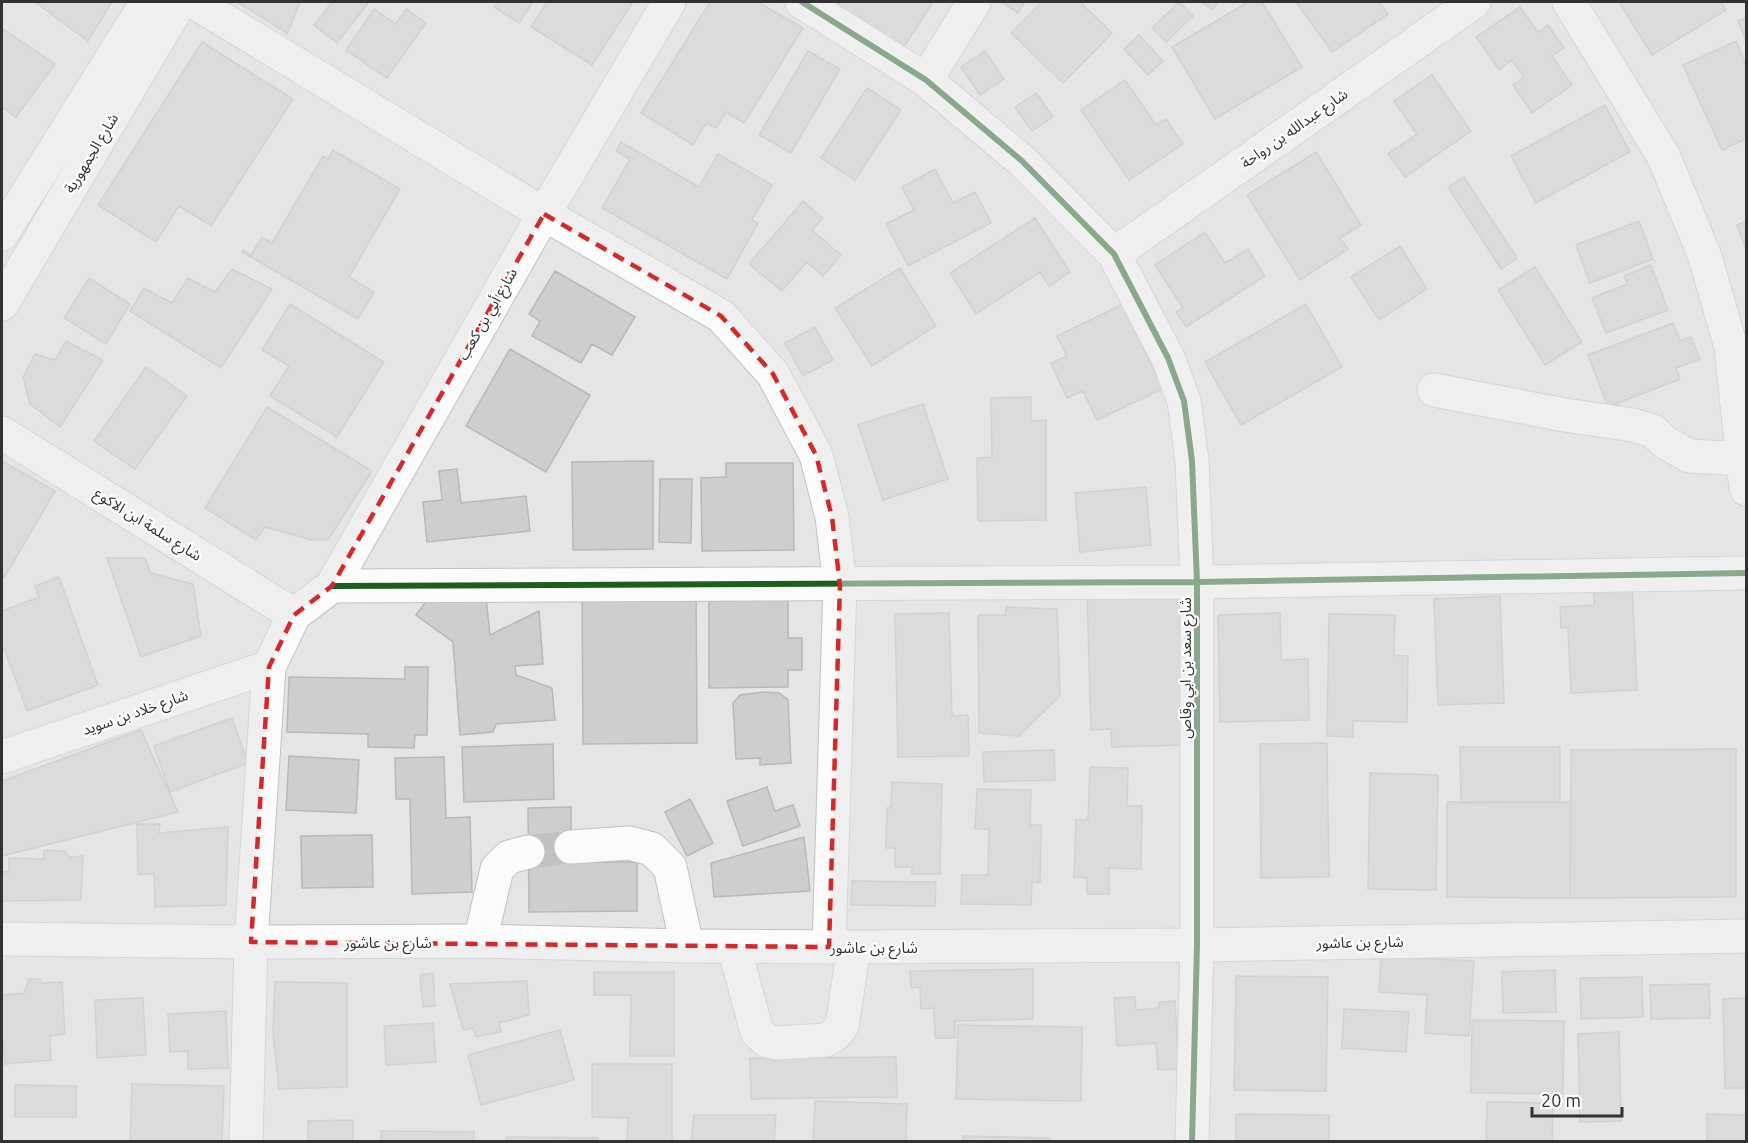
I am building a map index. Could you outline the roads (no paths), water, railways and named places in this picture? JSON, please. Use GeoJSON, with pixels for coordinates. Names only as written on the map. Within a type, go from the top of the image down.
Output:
{"type":"FeatureCollection","features":[{"type":"Feature","properties":{"kind":"street"},"geometry":{"type":"LineString","coordinates":[[2,234],[147,2]]}},
{"type":"Feature","properties":{"kind":"street","name":"شارع الجمهورية"},"geometry":{"type":"LineString","coordinates":[[2,304],[180,2]]}},
{"type":"Feature","properties":{"kind":"street"},"geometry":{"type":"LineString","coordinates":[[194,2],[544,214],[721,316],[773,374],[816,455],[832,517],[840,585],[842,1026],[826,1040],[778,1044],[767,1041],[757,1032],[734,947]]}},
{"type":"Feature","properties":{"kind":"street","name":"شارع أبي بن كعب"},"geometry":{"type":"LineString","coordinates":[[294,615],[332,586],[544,214],[669,2]]}},
{"type":"Feature","properties":{"kind":"street","name":"شارع سعد بن ابي وقاص"},"geometry":{"type":"LineString","coordinates":[[802,2],[926,80],[1022,160],[1114,254],[1168,358],[1184,401],[1192,461],[1197,582],[1197,945],[1192,1142]]}},
{"type":"Feature","properties":{"kind":"street"},"geometry":{"type":"LineString","coordinates":[[926,80],[974,2]]}},
{"type":"Feature","properties":{"kind":"street","name":"شارع عبدالله بن رواحة"},"geometry":{"type":"LineString","coordinates":[[1114,254],[1474,2]]}},
{"type":"Feature","properties":{"kind":"street"},"geometry":{"type":"LineString","coordinates":[[1434,390],[1633,425],[1653,431],[1666,443],[1689,456],[1745,474],[1731,347],[1705,257],[1664,157],[1569,2]]}},
{"type":"Feature","properties":{"kind":"street","name":"شارع سلمة ابن الاكوع"},"geometry":{"type":"LineString","coordinates":[[2,434],[294,615]]}},
{"type":"Feature","properties":{"kind":"street"},"geometry":{"type":"LineString","coordinates":[[332,586],[1197,582],[1746,573]]}},
{"type":"Feature","properties":{"kind":"street"},"geometry":{"type":"LineString","coordinates":[[246,1142],[250,942],[268,666],[294,615]]}},
{"type":"Feature","properties":{"kind":"street","name":"شارع خلاد بن سويد"},"geometry":{"type":"LineString","coordinates":[[2,757],[268,666]]}},
{"type":"Feature","properties":{"kind":"street"},"geometry":{"type":"LineString","coordinates":[[571,847],[629,843],[652,849],[670,867],[687,946]]}},
{"type":"Feature","properties":{"kind":"street"},"geometry":{"type":"LineString","coordinates":[[480,941],[497,870],[509,857],[528,852]]}},
{"type":"Feature","properties":{"kind":"street","name":"شارع بن عاشور"},"geometry":{"type":"LineString","coordinates":[[2,939],[250,942],[480,941],[841,947],[1197,945],[1746,936]]}},
{"type":"Feature","properties":{"kind":"tunnel"},"geometry":{"type":"LineString","coordinates":[[528,852],[571,847]]}}]}
